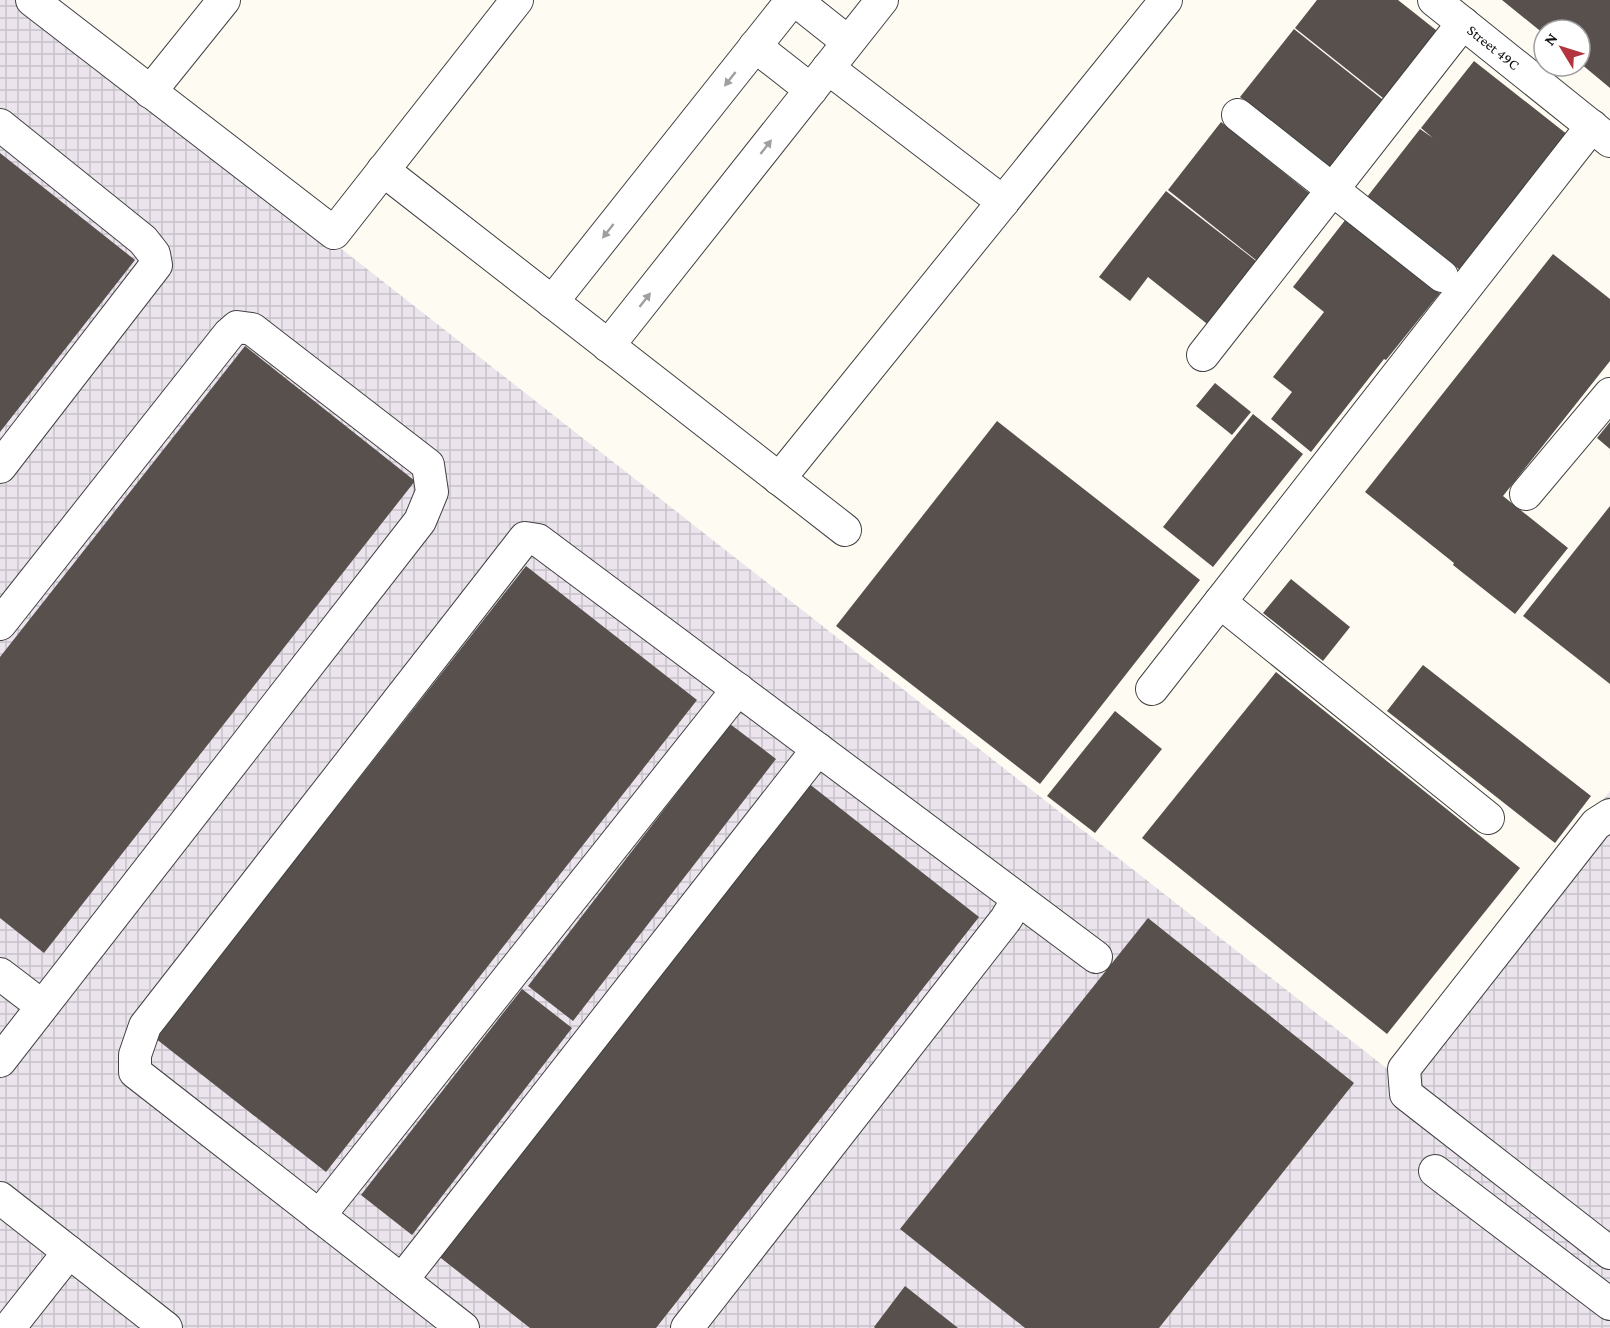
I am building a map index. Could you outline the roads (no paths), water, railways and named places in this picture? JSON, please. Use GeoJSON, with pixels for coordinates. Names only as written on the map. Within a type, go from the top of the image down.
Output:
{"type":"FeatureCollection","features":[{"type":"Feature","properties":{"kind":"street"},"geometry":{"type":"LineString","coordinates":[[32,0],[334,233],[517,0]]}},
{"type":"Feature","properties":{"kind":"street"},"geometry":{"type":"LineString","coordinates":[[150,92],[224,0]]}},
{"type":"Feature","properties":{"kind":"street"},"geometry":{"type":"LineString","coordinates":[[552,302],[794,0],[848,42]]}},
{"type":"Feature","properties":{"kind":"street"},"geometry":{"type":"LineString","coordinates":[[608,346],[882,0]]}},
{"type":"Feature","properties":{"kind":"street"},"geometry":{"type":"LineString","coordinates":[[779,479],[1166,0]]}},
{"type":"Feature","properties":{"kind":"street","name":"Street 49C"},"geometry":{"type":"LineString","coordinates":[[1434,0],[1601,134]]}},
{"type":"Feature","properties":{"kind":"street"},"geometry":{"type":"LineString","coordinates":[[1203,355],[1463,23]]}},
{"type":"Feature","properties":{"kind":"street"},"geometry":{"type":"LineString","coordinates":[[755,46],[819,79],[1003,202]]}},
{"type":"Feature","properties":{"kind":"street"},"geometry":{"type":"LineString","coordinates":[[1238,115],[1442,276]]}},
{"type":"Feature","properties":{"kind":"street"},"geometry":{"type":"LineString","coordinates":[[0,125],[143,240],[154,254],[156,265],[0,467]]}},
{"type":"Feature","properties":{"kind":"street"},"geometry":{"type":"LineString","coordinates":[[1152,689],[1220,602],[1601,134]]}},
{"type":"Feature","properties":{"kind":"street"},"geometry":{"type":"LineString","coordinates":[[383,170],[845,530]]}},
{"type":"Feature","properties":{"kind":"street"},"geometry":{"type":"LineString","coordinates":[[0,624],[229,334],[237,327],[252,328],[428,465],[432,492],[420,521],[0,1061]]}},
{"type":"Feature","properties":{"kind":"street"},"geometry":{"type":"LineString","coordinates":[[1526,494],[1610,394]]}},
{"type":"Feature","properties":{"kind":"street"},"geometry":{"type":"LineString","coordinates":[[463,1328],[135,1072],[135,1054],[145,1026],[525,538],[538,540],[1096,957]]}},
{"type":"Feature","properties":{"kind":"street"},"geometry":{"type":"LineString","coordinates":[[1220,602],[1488,818]]}},
{"type":"Feature","properties":{"kind":"street"},"geometry":{"type":"LineString","coordinates":[[319,1216],[738,689]]}},
{"type":"Feature","properties":{"kind":"street"},"geometry":{"type":"LineString","coordinates":[[402,1281],[818,749]]}},
{"type":"Feature","properties":{"kind":"street"},"geometry":{"type":"LineString","coordinates":[[1610,815],[1596,824],[1404,1070],[1406,1094],[1610,1253]]}},
{"type":"Feature","properties":{"kind":"street"},"geometry":{"type":"LineString","coordinates":[[687,1328],[1006,919],[1018,899]]}},
{"type":"Feature","properties":{"kind":"street"},"geometry":{"type":"LineString","coordinates":[[0,974],[42,1006]]}},
{"type":"Feature","properties":{"kind":"street"},"geometry":{"type":"LineString","coordinates":[[1435,1171],[1610,1304]]}},
{"type":"Feature","properties":{"kind":"street"},"geometry":{"type":"LineString","coordinates":[[0,1198],[166,1328]]}},
{"type":"Feature","properties":{"kind":"street"},"geometry":{"type":"LineString","coordinates":[[9,1328],[69,1252]]}}]}
